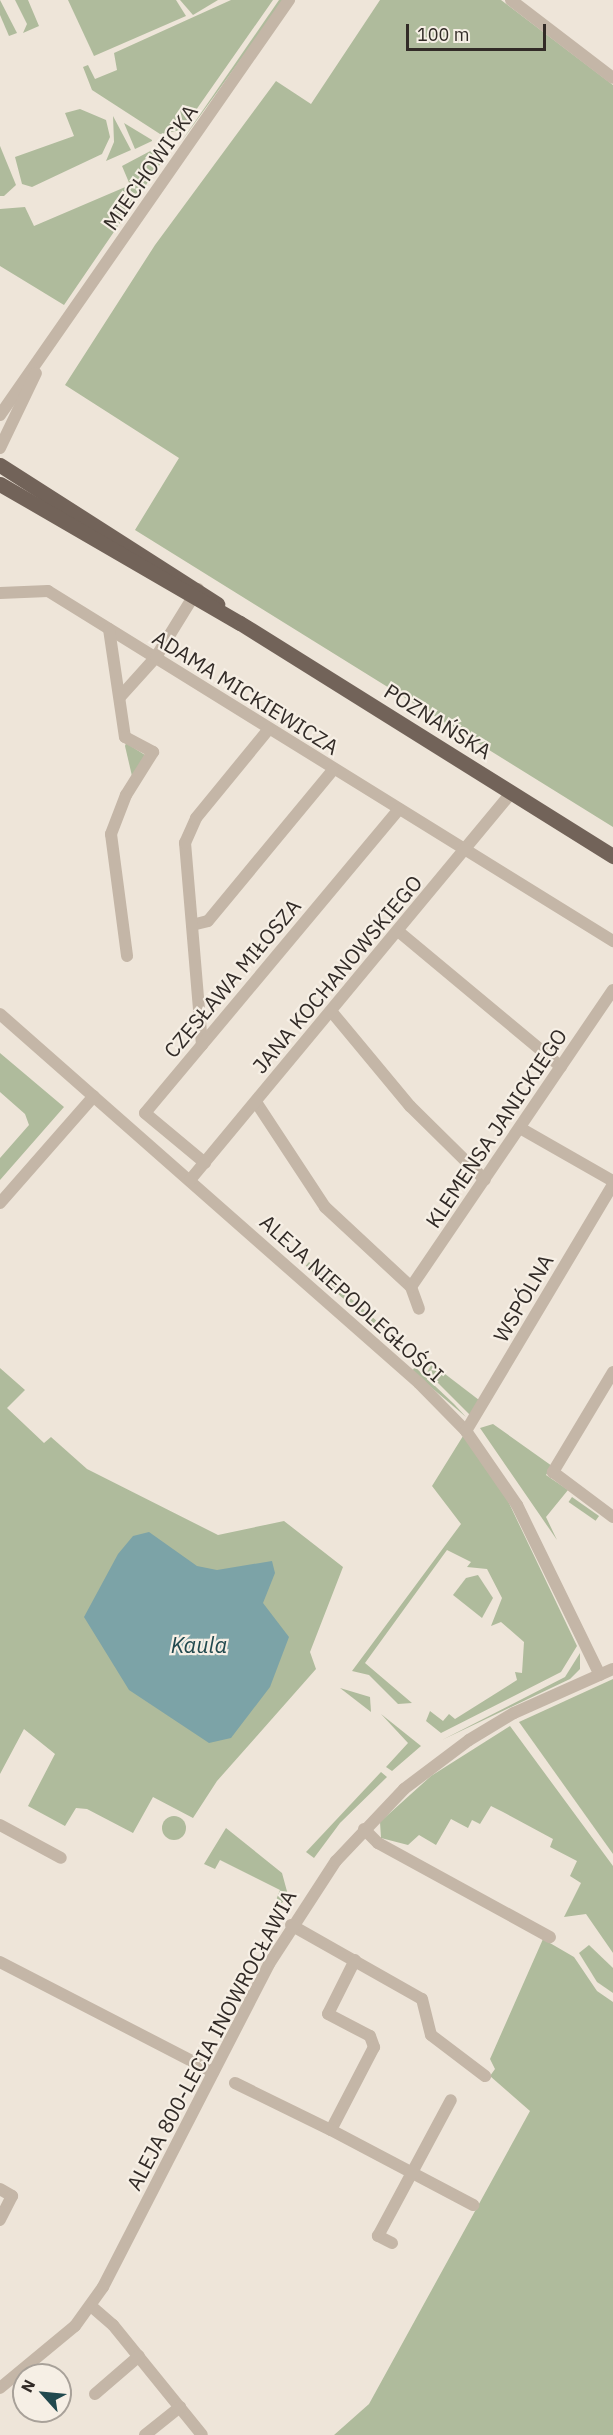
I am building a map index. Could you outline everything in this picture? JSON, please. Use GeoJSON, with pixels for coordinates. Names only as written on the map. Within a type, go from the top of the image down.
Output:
{"type":"FeatureCollection","features":[{"type":"Feature","properties":{"kind":"main road","name":"POZNAŃSKA"},"geometry":{"type":"LineString","coordinates":[[0,465],[240,623],[613,855]]}},
{"type":"Feature","properties":{"kind":"main road","name":"POZNAŃSKA"},"geometry":{"type":"LineString","coordinates":[[0,484],[196,594]]}},
{"type":"Feature","properties":{"kind":"street","name":"MIECHOWICKA"},"geometry":{"type":"LineString","coordinates":[[0,415],[289,0]]}},
{"type":"Feature","properties":{"kind":"street"},"geometry":{"type":"LineString","coordinates":[[511,0],[613,78]]}},
{"type":"Feature","properties":{"kind":"street","name":"MIECHOWICKA"},"geometry":{"type":"LineString","coordinates":[[0,448],[42,357]]}},
{"type":"Feature","properties":{"kind":"street"},"geometry":{"type":"LineString","coordinates":[[0,492],[18,495]]}},
{"type":"Feature","properties":{"kind":"street","name":"ADAMA MICKIEWICZA"},"geometry":{"type":"LineString","coordinates":[[0,593],[48,591],[156,657],[268,730],[613,941]]}},
{"type":"Feature","properties":{"kind":"street"},"geometry":{"type":"LineString","coordinates":[[120,697],[156,657],[196,594]]}},
{"type":"Feature","properties":{"kind":"street"},"geometry":{"type":"LineString","coordinates":[[109,629],[125,737],[153,752],[126,795],[111,834],[127,956]]}},
{"type":"Feature","properties":{"kind":"street"},"geometry":{"type":"LineString","coordinates":[[202,1045],[185,855],[188,833],[268,730]]}},
{"type":"Feature","properties":{"kind":"street"},"geometry":{"type":"LineString","coordinates":[[192,925],[208,921],[333,770]]}},
{"type":"Feature","properties":{"kind":"street","name":"JANA KOCHANOWSKIEGO"},"geometry":{"type":"LineString","coordinates":[[190,1180],[513,792]]}},
{"type":"Feature","properties":{"kind":"street","name":"CZESŁAWA MIŁOSZA"},"geometry":{"type":"LineString","coordinates":[[205,1163],[145,1113],[399,809]]}},
{"type":"Feature","properties":{"kind":"street"},"geometry":{"type":"LineString","coordinates":[[398,931],[561,1067]]}},
{"type":"Feature","properties":{"kind":"street","name":"KLEMENSA JANICKIEGO"},"geometry":{"type":"LineString","coordinates":[[411,1287],[613,990]]}},
{"type":"Feature","properties":{"kind":"street"},"geometry":{"type":"LineString","coordinates":[[332,1011],[410,1106],[485,1180]]}},
{"type":"Feature","properties":{"kind":"street","name":"ALEJA NIEPODLEGŁOŚCI"},"geometry":{"type":"LineString","coordinates":[[0,1014],[419,1383],[466,1431],[517,1505],[600,1675]]}},
{"type":"Feature","properties":{"kind":"street"},"geometry":{"type":"LineString","coordinates":[[0,1203],[94,1096]]}},
{"type":"Feature","properties":{"kind":"street"},"geometry":{"type":"LineString","coordinates":[[256,1102],[325,1207],[411,1287],[419,1309]]}},
{"type":"Feature","properties":{"kind":"street"},"geometry":{"type":"LineString","coordinates":[[520,1128],[613,1183]]}},
{"type":"Feature","properties":{"kind":"street","name":"WSPÓLNA"},"geometry":{"type":"LineString","coordinates":[[466,1431],[613,1183]]}},
{"type":"Feature","properties":{"kind":"street"},"geometry":{"type":"LineString","coordinates":[[613,1372],[553,1472],[613,1516]]}},
{"type":"Feature","properties":{"kind":"street","name":"ALEJA 800-LECIA INOWROCŁAWIA"},"geometry":{"type":"LineString","coordinates":[[0,2388],[58,2342],[91,2306],[291,1925],[364,1829],[422,1773],[476,1735],[613,1669]]}},
{"type":"Feature","properties":{"kind":"street"},"geometry":{"type":"LineString","coordinates":[[0,1825],[61,1858]]}},
{"type":"Feature","properties":{"kind":"street"},"geometry":{"type":"LineString","coordinates":[[364,1829],[378,1843],[550,1937]]}},
{"type":"Feature","properties":{"kind":"street"},"geometry":{"type":"LineString","coordinates":[[291,1925],[422,1999],[431,2035],[485,2076]]}},
{"type":"Feature","properties":{"kind":"street"},"geometry":{"type":"LineString","coordinates":[[333,2126],[374,2048],[370,2036],[328,2014],[355,1960]]}},
{"type":"Feature","properties":{"kind":"street"},"geometry":{"type":"LineString","coordinates":[[0,1962],[213,2072]]}},
{"type":"Feature","properties":{"kind":"street"},"geometry":{"type":"LineString","coordinates":[[235,2083],[333,2126],[411,2173],[474,2205]]}},
{"type":"Feature","properties":{"kind":"street"},"geometry":{"type":"LineString","coordinates":[[392,2243],[378,2236],[451,2100]]}},
{"type":"Feature","properties":{"kind":"street"},"geometry":{"type":"LineString","coordinates":[[0,2189],[12,2196],[0,2220]]}},
{"type":"Feature","properties":{"kind":"street"},"geometry":{"type":"LineString","coordinates":[[91,2306],[139,2356],[202,2435]]}},
{"type":"Feature","properties":{"kind":"street"},"geometry":{"type":"LineString","coordinates":[[95,2394],[139,2356]]}},
{"type":"Feature","properties":{"kind":"street"},"geometry":{"type":"LineString","coordinates":[[145,2435],[180,2407]]}},
{"type":"Feature","properties":{"kind":"green space"},"geometry":{"type":"Polygon","coordinates":[[[0,0],[17,33],[9,36],[0,15],[0,0]]]}},
{"type":"Feature","properties":{"kind":"green space"},"geometry":{"type":"Polygon","coordinates":[[[15,0],[28,0],[39,26],[23,33],[27,24],[15,0]]]}},
{"type":"Feature","properties":{"kind":"green space"},"geometry":{"type":"Polygon","coordinates":[[[68,0],[176,0],[186,16],[94,56],[68,0]]]}},
{"type":"Feature","properties":{"kind":"green space"},"geometry":{"type":"Polygon","coordinates":[[[180,0],[218,0],[193,15],[180,0]]]}},
{"type":"Feature","properties":{"kind":"green space"},"geometry":{"type":"Polygon","coordinates":[[[231,0],[273,0],[182,130],[160,134],[92,90],[83,67],[88,65],[95,79],[117,70],[114,53],[231,0]]]}},
{"type":"Feature","properties":{"kind":"green space"},"geometry":{"type":"Polygon","coordinates":[[[279,0],[284,0],[181,142],[279,0]]]}},
{"type":"Feature","properties":{"kind":"green space"},"geometry":{"type":"Polygon","coordinates":[[[380,0],[501,0],[613,85],[613,827],[135,530],[179,458],[65,385],[155,245],[276,81],[311,104],[380,0]]]}},
{"type":"Feature","properties":{"kind":"green space"},"geometry":{"type":"Polygon","coordinates":[[[80,109],[106,120],[110,137],[102,154],[32,187],[22,184],[15,157],[74,136],[65,113],[80,109]]]}},
{"type":"Feature","properties":{"kind":"green space"},"geometry":{"type":"Polygon","coordinates":[[[113,116],[131,150],[106,161],[114,142],[113,116]]]}},
{"type":"Feature","properties":{"kind":"green space"},"geometry":{"type":"Polygon","coordinates":[[[124,123],[152,140],[152,141],[135,149],[124,123]]]}},
{"type":"Feature","properties":{"kind":"green space"},"geometry":{"type":"Polygon","coordinates":[[[0,146],[16,185],[4,196],[0,196],[0,146]]]}},
{"type":"Feature","properties":{"kind":"green space"},"geometry":{"type":"Polygon","coordinates":[[[156,148],[162,151],[163,160],[64,305],[0,266],[0,209],[25,207],[34,226],[130,185],[122,166],[156,148]]]}},
{"type":"Feature","properties":{"kind":"green space"},"geometry":{"type":"Polygon","coordinates":[[[126,743],[145,755],[132,776],[125,746],[126,743]]]}},
{"type":"Feature","properties":{"kind":"green space"},"geometry":{"type":"Polygon","coordinates":[[[0,1053],[64,1107],[0,1180],[0,1158],[29,1125],[25,1114],[0,1092],[0,1053]]]}},
{"type":"Feature","properties":{"kind":"green space"},"geometry":{"type":"Polygon","coordinates":[[[309,1262],[376,1320],[373,1324],[306,1266],[309,1262]]]}},
{"type":"Feature","properties":{"kind":"green space"},"geometry":{"type":"Polygon","coordinates":[[[432,1364],[479,1400],[470,1415],[427,1372],[432,1364]]]}},
{"type":"Feature","properties":{"kind":"green space"},"geometry":{"type":"Polygon","coordinates":[[[415,1367],[454,1404],[466,1417],[412,1371],[415,1367]]]}},
{"type":"Feature","properties":{"kind":"green space"},"geometry":{"type":"Polygon","coordinates":[[[0,1368],[25,1390],[7,1408],[44,1443],[51,1437],[87,1469],[218,1535],[284,1521],[343,1567],[310,1652],[316,1669],[217,1781],[193,1818],[153,1797],[133,1833],[87,1809],[76,1808],[65,1826],[28,1806],[55,1754],[24,1729],[0,1774],[0,1368]]]}},
{"type":"Feature","properties":{"kind":"green space"},"geometry":{"type":"Polygon","coordinates":[[[493,1424],[552,1466],[546,1475],[568,1490],[546,1517],[557,1540],[480,1428],[493,1424]]]}},
{"type":"Feature","properties":{"kind":"green space"},"geometry":{"type":"Polygon","coordinates":[[[463,1436],[507,1499],[577,1646],[561,1672],[441,1733],[426,1721],[430,1711],[443,1721],[449,1714],[455,1719],[517,1680],[515,1672],[522,1673],[524,1642],[501,1622],[491,1626],[502,1598],[487,1569],[467,1567],[471,1562],[447,1550],[365,1663],[412,1703],[398,1704],[369,1675],[352,1671],[461,1524],[432,1486],[463,1436]]]}},
{"type":"Feature","properties":{"kind":"green space"},"geometry":{"type":"Polygon","coordinates":[[[572,1497],[599,1516],[596,1521],[569,1502],[572,1497]]]}},
{"type":"Feature","properties":{"kind":"green space"},"geometry":{"type":"Polygon","coordinates":[[[478,1575],[493,1598],[482,1618],[453,1595],[466,1578],[478,1575]]]}},
{"type":"Feature","properties":{"kind":"green space"},"geometry":{"type":"Polygon","coordinates":[[[580,1653],[580,1669],[570,1679],[442,1740],[565,1677],[580,1653]]]}},
{"type":"Feature","properties":{"kind":"green space"},"geometry":{"type":"Polygon","coordinates":[[[613,1679],[613,1854],[519,1722],[613,1679]]]}},
{"type":"Feature","properties":{"kind":"green space"},"geometry":{"type":"Polygon","coordinates":[[[340,1688],[370,1697],[371,1712],[340,1688]]]}},
{"type":"Feature","properties":{"kind":"green space"},"geometry":{"type":"Polygon","coordinates":[[[381,1714],[421,1746],[392,1771],[386,1767],[408,1743],[381,1714]]]}},
{"type":"Feature","properties":{"kind":"green space"},"geometry":{"type":"Polygon","coordinates":[[[510,1726],[613,1866],[613,1953],[586,1914],[564,1917],[581,1883],[570,1876],[577,1861],[550,1847],[553,1839],[491,1806],[480,1824],[472,1820],[468,1828],[451,1819],[436,1845],[419,1835],[408,1845],[381,1838],[380,1822],[431,1776],[510,1726]]]}},
{"type":"Feature","properties":{"kind":"green space"},"geometry":{"type":"Polygon","coordinates":[[[381,1772],[387,1777],[340,1823],[314,1858],[306,1852],[381,1772]]]}},
{"type":"Feature","properties":{"kind":"green space"},"geometry":{"type":"Polygon","coordinates":[[[174,1816],[182,1820],[186,1828],[182,1836],[174,1840],[166,1836],[162,1828],[166,1820],[174,1816]]]}},
{"type":"Feature","properties":{"kind":"green space"},"geometry":{"type":"Polygon","coordinates":[[[226,1828],[282,1873],[288,1895],[282,1903],[276,1900],[280,1890],[220,1860],[215,1869],[204,1864],[226,1828]]]}},
{"type":"Feature","properties":{"kind":"green space"},"geometry":{"type":"Polygon","coordinates":[[[543,1939],[574,1957],[597,1991],[613,2002],[613,2435],[334,2435],[369,2404],[530,2111],[490,2076],[495,2069],[490,2059],[543,1939]]]}},
{"type":"Feature","properties":{"kind":"green space"},"geometry":{"type":"Polygon","coordinates":[[[589,1945],[613,1968],[613,1993],[597,1982],[579,1953],[589,1945]]]}},
{"type":"Feature","properties":{"kind":"water","name":"Kaula"},"geometry":{"type":"Polygon","coordinates":[[[149,1532],[197,1566],[217,1570],[272,1561],[275,1573],[263,1603],[289,1637],[270,1687],[231,1738],[209,1743],[129,1690],[84,1617],[118,1554],[133,1536],[149,1532]]]}}]}
